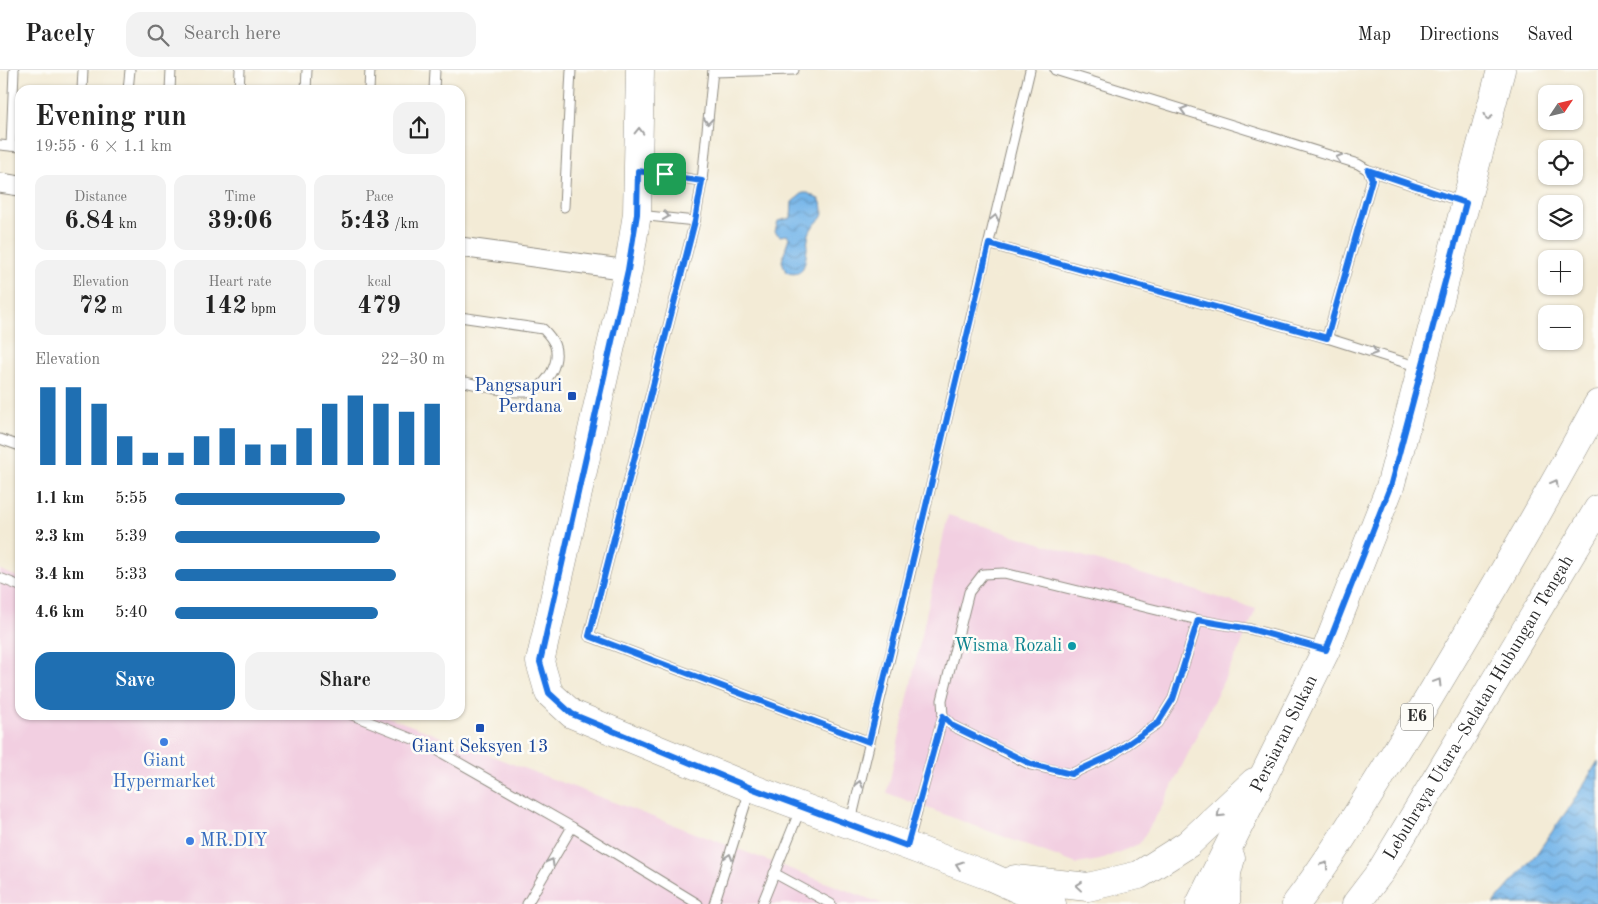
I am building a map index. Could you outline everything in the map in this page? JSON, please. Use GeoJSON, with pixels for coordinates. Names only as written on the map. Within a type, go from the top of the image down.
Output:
{"type":"FeatureCollection","features":[{"type":"Feature","properties":{"kind":"main road"},"geometry":{"type":"LineString","coordinates":[[640,70],[637,214],[628,270],[540,662],[549,693],[572,714],[751,788],[989,876],[1052,904]]}},
{"type":"Feature","properties":{"kind":"main road","name":"Persiaran Sukan"},"geometry":{"type":"LineString","coordinates":[[1200,904],[1326,650],[1390,487],[1501,70]]}},
{"type":"Feature","properties":{"kind":"main road","name":"E6"},"geometry":{"type":"LineString","coordinates":[[1296,904],[1329,861],[1532,526],[1598,404]]}},
{"type":"Feature","properties":{"kind":"main road","name":"Lebuhraya Utara–Selatan Hubungan Tengah"},"geometry":{"type":"LineString","coordinates":[[1356,904],[1381,871],[1598,509]]}},
{"type":"Feature","properties":{"kind":"main road"},"geometry":{"type":"LineString","coordinates":[[989,876],[1088,887],[1139,875],[1188,844],[1268,769]]}},
{"type":"Feature","properties":{"kind":"main road"},"geometry":{"type":"LineString","coordinates":[[1226,904],[1227,873],[1238,828]]}},
{"type":"Feature","properties":{"kind":"main road"},"geometry":{"type":"LineString","coordinates":[[989,876],[1011,904]]}},
{"type":"Feature","properties":{"kind":"street"},"geometry":{"type":"LineString","coordinates":[[0,183],[15,185]]}},
{"type":"Feature","properties":{"kind":"street"},"geometry":{"type":"LineString","coordinates":[[465,248],[628,270]]}},
{"type":"Feature","properties":{"kind":"lane"},"geometry":{"type":"LineString","coordinates":[[0,144],[15,147],[14,70]]}},
{"type":"Feature","properties":{"kind":"lane"},"geometry":{"type":"LineString","coordinates":[[82,85],[83,70]]}},
{"type":"Feature","properties":{"kind":"lane"},"geometry":{"type":"LineString","coordinates":[[128,85],[130,70]]}},
{"type":"Feature","properties":{"kind":"lane"},"geometry":{"type":"LineString","coordinates":[[170,85],[171,70]]}},
{"type":"Feature","properties":{"kind":"lane"},"geometry":{"type":"LineString","coordinates":[[239,85],[240,70]]}},
{"type":"Feature","properties":{"kind":"lane"},"geometry":{"type":"LineString","coordinates":[[306,85],[307,70]]}},
{"type":"Feature","properties":{"kind":"lane"},"geometry":{"type":"LineString","coordinates":[[369,85],[370,70]]}},
{"type":"Feature","properties":{"kind":"lane"},"geometry":{"type":"LineString","coordinates":[[434,85],[435,70]]}},
{"type":"Feature","properties":{"kind":"lane"},"geometry":{"type":"LineString","coordinates":[[564,207],[572,70]]}},
{"type":"Feature","properties":{"kind":"lane"},"geometry":{"type":"LineString","coordinates":[[794,70],[713,71],[702,181],[695,221],[589,636],[869,742]]}},
{"type":"Feature","properties":{"kind":"lane"},"geometry":{"type":"LineString","coordinates":[[850,826],[1030,70]]}},
{"type":"Feature","properties":{"kind":"lane"},"geometry":{"type":"LineString","coordinates":[[1055,70],[1349,161],[1368,170],[1466,203]]}},
{"type":"Feature","properties":{"kind":"lane"},"geometry":{"type":"LineString","coordinates":[[1327,338],[1372,179],[1368,170]]}},
{"type":"Feature","properties":{"kind":"lane"},"geometry":{"type":"LineString","coordinates":[[638,171],[702,181]]}},
{"type":"Feature","properties":{"kind":"lane"},"geometry":{"type":"LineString","coordinates":[[637,214],[695,221]]}},
{"type":"Feature","properties":{"kind":"lane"},"geometry":{"type":"LineString","coordinates":[[989,244],[1327,338],[1423,368]]}},
{"type":"Feature","properties":{"kind":"lane"},"geometry":{"type":"LineString","coordinates":[[465,318],[543,329],[553,339],[556,358],[554,367],[538,389],[527,392],[465,382]]}},
{"type":"Feature","properties":{"kind":"lane"},"geometry":{"type":"LineString","coordinates":[[0,439],[15,444]]}},
{"type":"Feature","properties":{"kind":"lane"},"geometry":{"type":"LineString","coordinates":[[907,846],[943,716],[942,700],[969,592],[983,574],[1004,573],[1198,620],[1250,629],[1326,650]]}},
{"type":"Feature","properties":{"kind":"lane"},"geometry":{"type":"LineString","coordinates":[[0,578],[15,584]]}},
{"type":"Feature","properties":{"kind":"lane"},"geometry":{"type":"LineString","coordinates":[[943,716],[953,726],[1031,764],[1071,774],[1112,755],[1158,723],[1173,699],[1198,620]]}},
{"type":"Feature","properties":{"kind":"lane"},"geometry":{"type":"LineString","coordinates":[[365,720],[428,745],[572,827],[698,904]]}},
{"type":"Feature","properties":{"kind":"lane"},"geometry":{"type":"LineString","coordinates":[[714,904],[751,788]]}},
{"type":"Feature","properties":{"kind":"lane"},"geometry":{"type":"LineString","coordinates":[[762,904],[801,807]]}},
{"type":"Feature","properties":{"kind":"lane"},"geometry":{"type":"LineString","coordinates":[[527,904],[572,827]]}},
{"type":"Feature","properties":{"kind":"lane"},"geometry":{"type":"LineString","coordinates":[[774,873],[831,904]]}},
{"type":"Feature","properties":{"kind":"shaded area"},"geometry":{"type":"Polygon","coordinates":[[[948,515],[1256,609],[1243,641],[1163,805],[1139,844],[1100,860],[1077,864],[887,793],[948,515]]]}},
{"type":"Feature","properties":{"kind":"shaded area","name":"Giant Hypermarket"},"geometry":{"type":"Polygon","coordinates":[[[0,570],[15,576],[15,720],[396,720],[883,904],[0,904],[0,570]]]}},
{"type":"Feature","properties":{"kind":"water"},"geometry":{"type":"Polygon","coordinates":[[[803,193],[808,193],[820,200],[823,213],[809,234],[803,268],[794,274],[786,272],[782,261],[789,237],[787,235],[780,236],[775,232],[778,221],[791,218],[792,202],[803,193]]]}},
{"type":"Feature","properties":{"kind":"water"},"geometry":{"type":"Polygon","coordinates":[[[1598,761],[1598,904],[1493,904],[1537,853],[1571,805],[1598,761]]]}},
{"type":"Feature","properties":{"kind":"place","name":"Pangsapuri Perdana"},"geometry":{"type":"Point","coordinates":[572,396]}},
{"type":"Feature","properties":{"kind":"place","name":"Wisma Rozali"},"geometry":{"type":"Point","coordinates":[1072,646]}},
{"type":"Feature","properties":{"kind":"place","name":"Giant Seksyen 13"},"geometry":{"type":"Point","coordinates":[480,728]}},
{"type":"Feature","properties":{"kind":"place","name":"Giant Hypermarket"},"geometry":{"type":"Point","coordinates":[164,742]}},
{"type":"Feature","properties":{"kind":"place","name":"MR.DIY"},"geometry":{"type":"Point","coordinates":[190,841]}},
{"type":"Feature","properties":{"kind":"route"},"geometry":{"type":"LineString","coordinates":[[1368,170],[1466,203],[1390,487],[1326,650],[1250,629],[1198,620],[1173,699],[1158,723],[1112,755],[1071,774],[1031,764],[953,726],[943,716],[907,846],[751,788],[572,714],[549,693],[540,662],[628,270],[637,214],[638,171],[665,174],[702,181],[695,221],[589,636],[869,742],[989,244],[1327,338],[1372,179],[1368,170]]}}]}
